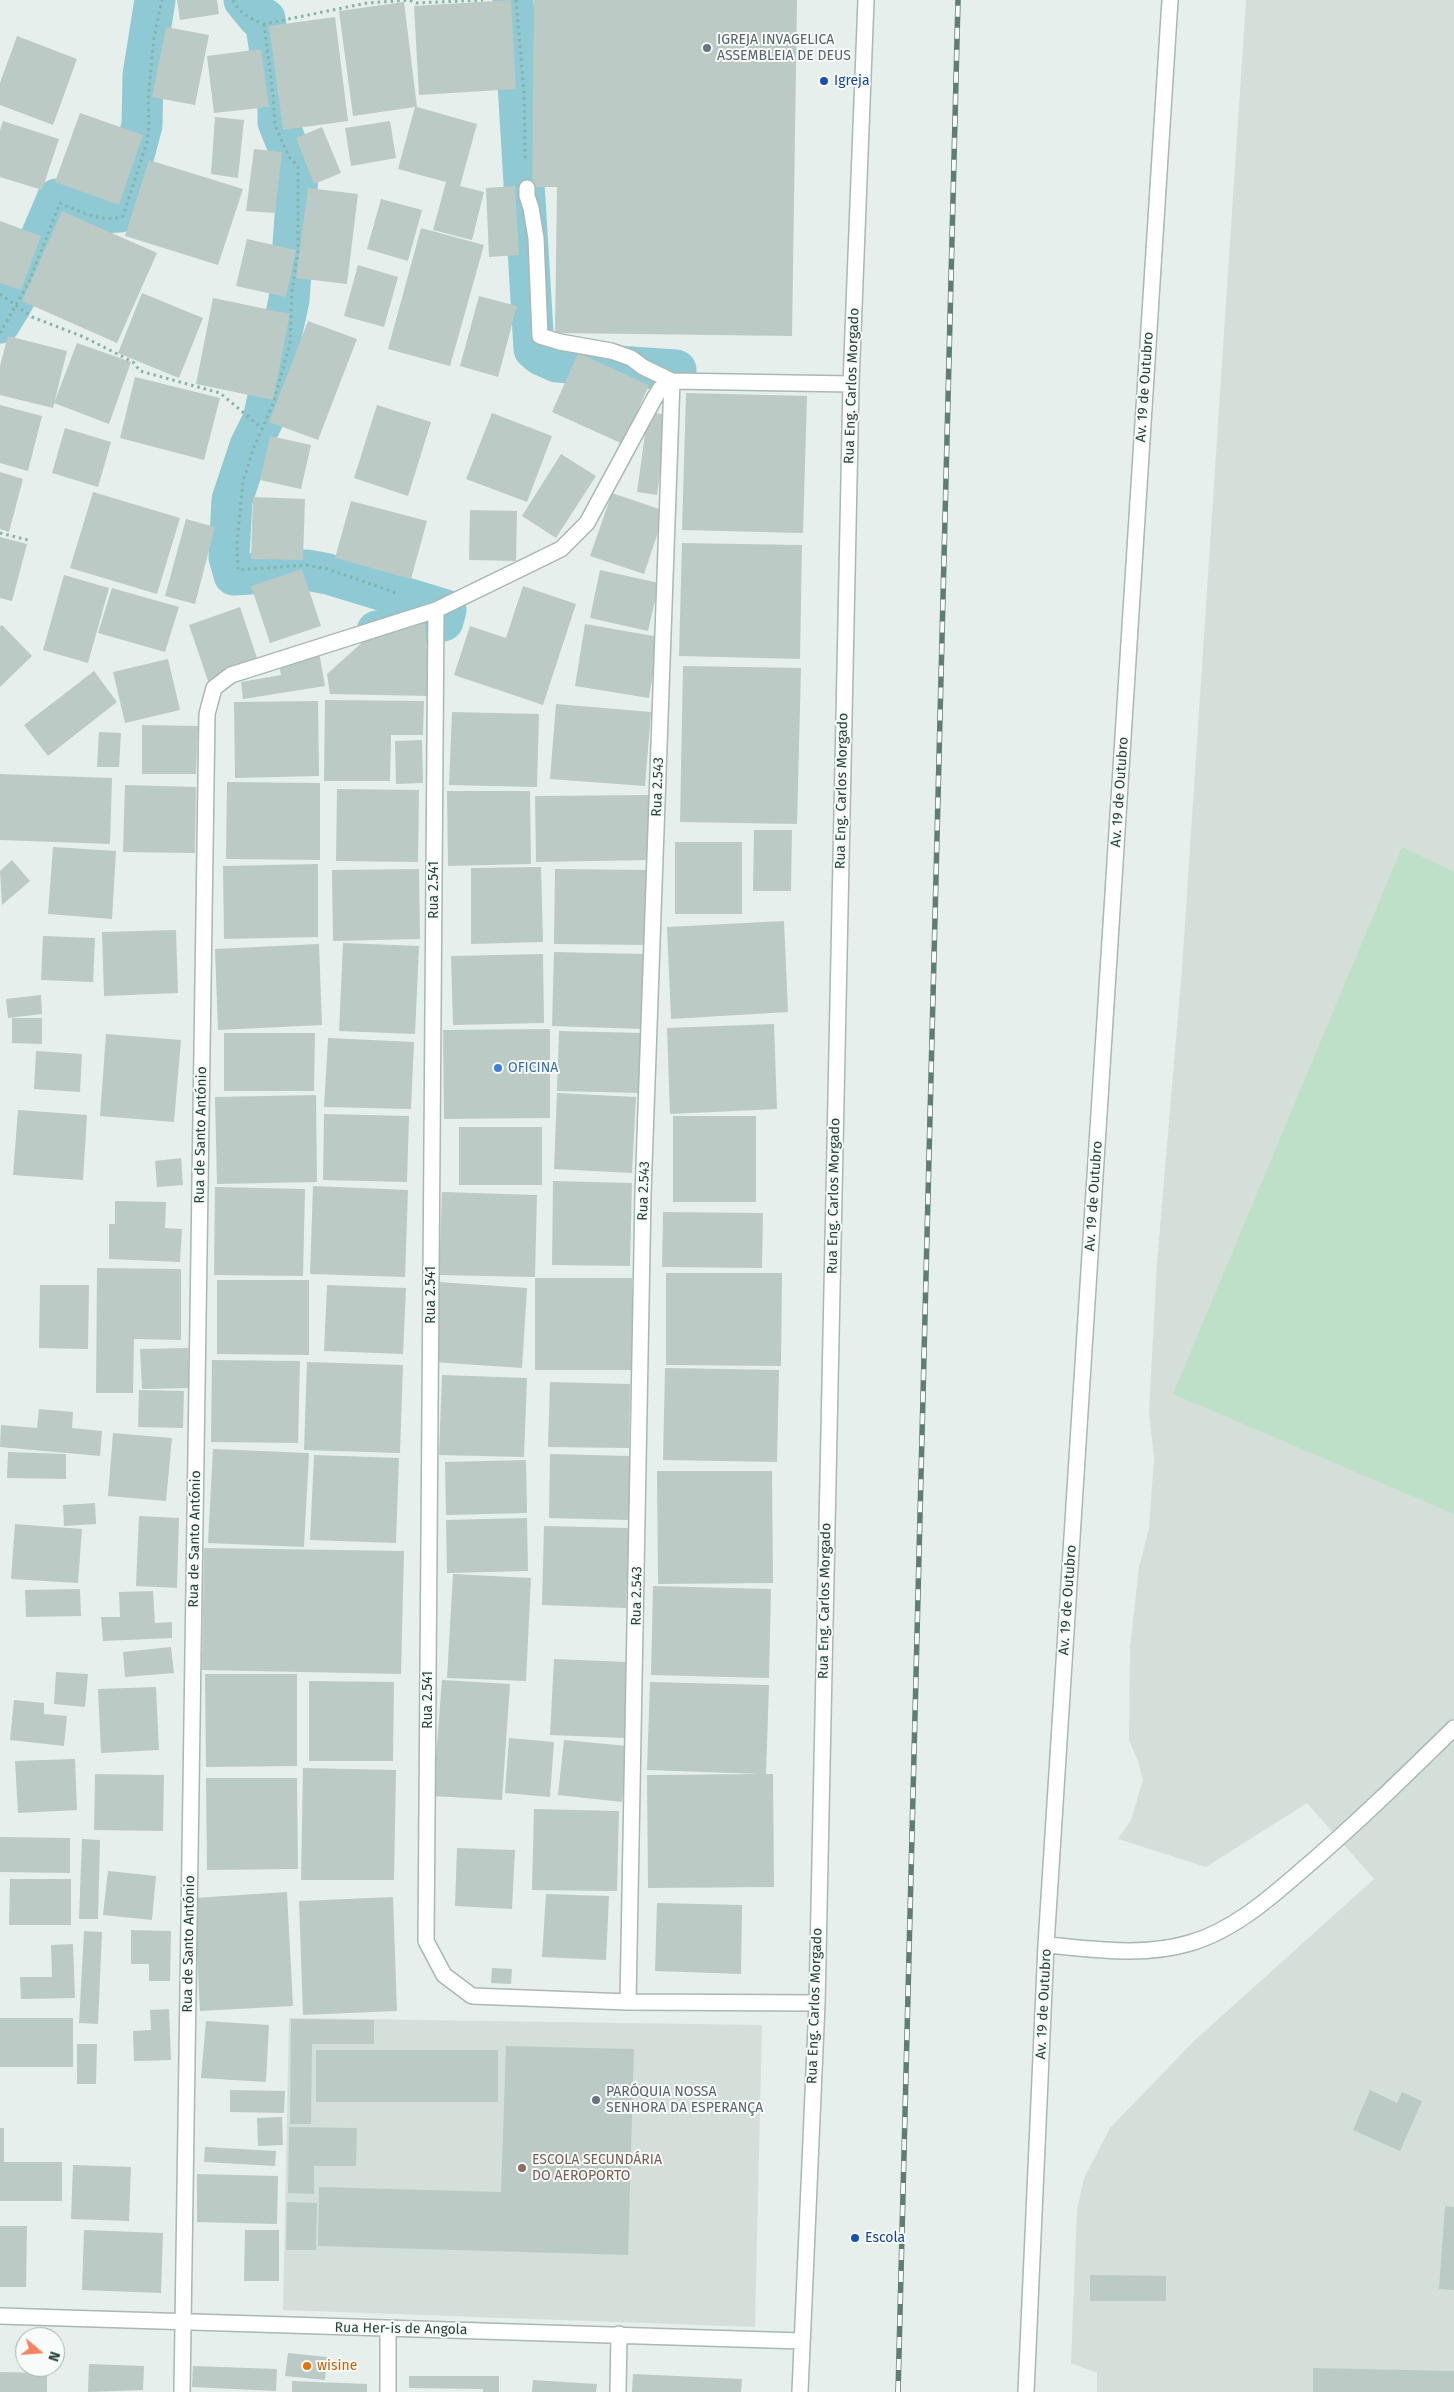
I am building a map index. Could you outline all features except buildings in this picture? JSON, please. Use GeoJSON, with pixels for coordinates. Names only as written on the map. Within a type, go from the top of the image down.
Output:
{"type":"FeatureCollection","features":[{"type":"Feature","properties":{"kind":"street","name":"Rua Eng. Carlos Morgado"},"geometry":{"type":"LineString","coordinates":[[800,2392],[817,2003],[851,384],[866,0]]}},
{"type":"Feature","properties":{"kind":"street","name":"Av. 19 de Outubro"},"geometry":{"type":"LineString","coordinates":[[1026,2392],[1046,1945],[1170,0]]}},
{"type":"Feature","properties":{"kind":"street"},"geometry":{"type":"LineString","coordinates":[[527,188],[536,238],[540,336],[568,344],[611,351],[631,358],[672,381],[851,384]]}},
{"type":"Feature","properties":{"kind":"street"},"geometry":{"type":"LineString","coordinates":[[436,610],[561,549],[586,523],[654,399],[660,390],[672,381]]}},
{"type":"Feature","properties":{"kind":"street","name":"Rua 2.543"},"geometry":{"type":"LineString","coordinates":[[628,2002],[643,1194],[672,381]]}},
{"type":"Feature","properties":{"kind":"street","name":"Rua de Santo António"},"geometry":{"type":"LineString","coordinates":[[182,2392],[207,714],[214,688],[231,674],[436,610]]}},
{"type":"Feature","properties":{"kind":"street","name":"Rua 2.541"},"geometry":{"type":"LineString","coordinates":[[436,610],[426,1941],[444,1975],[472,1996],[628,2002]]}},
{"type":"Feature","properties":{"kind":"street"},"geometry":{"type":"LineString","coordinates":[[1046,1945],[1122,1952],[1147,1951],[1192,1943],[1237,1921],[1280,1889],[1339,1839],[1454,1728]]}},
{"type":"Feature","properties":{"kind":"street"},"geometry":{"type":"LineString","coordinates":[[628,2002],[817,2003]]}},
{"type":"Feature","properties":{"kind":"street","name":"Rua Her-is de Angola"},"geometry":{"type":"LineString","coordinates":[[0,2316],[802,2341]]}},
{"type":"Feature","properties":{"kind":"street"},"geometry":{"type":"LineString","coordinates":[[388,2329],[388,2392]]}},
{"type":"Feature","properties":{"kind":"street"},"geometry":{"type":"LineString","coordinates":[[618,2392],[620,2334]]}},
{"type":"Feature","properties":{"kind":"path"},"geometry":{"type":"LineString","coordinates":[[0,333],[29,282],[60,203],[103,218],[123,216],[147,142],[149,126],[148,100],[154,37],[162,0]]}},
{"type":"Feature","properties":{"kind":"path"},"geometry":{"type":"LineString","coordinates":[[233,0],[238,10],[264,24],[367,4],[409,0],[416,3],[483,0]]}},
{"type":"Feature","properties":{"kind":"path"},"geometry":{"type":"LineString","coordinates":[[516,0],[524,92],[524,147],[527,188]]}},
{"type":"Feature","properties":{"kind":"path"},"geometry":{"type":"LineString","coordinates":[[264,24],[273,94],[274,119],[289,157],[298,166],[298,251],[292,291],[290,343],[273,404],[262,428],[243,482],[237,543],[238,570],[306,565],[328,569],[436,610]]}},
{"type":"Feature","properties":{"kind":"path"},"geometry":{"type":"LineString","coordinates":[[0,294],[15,306],[45,322],[84,337],[130,360],[140,371],[220,393],[262,428]]}},
{"type":"Feature","properties":{"kind":"path"},"geometry":{"type":"LineString","coordinates":[[0,532],[28,540]]}},
{"type":"Feature","properties":{"kind":"shaded area"},"geometry":{"type":"Polygon","coordinates":[[[1246,0],[1454,0],[1454,2392],[1097,2392],[1097,2373],[1071,2363],[1077,2210],[1084,2178],[1110,2128],[1195,2040],[1374,1879],[1307,1803],[1206,1867],[1118,1839],[1131,1820],[1143,1780],[1138,1761],[1129,1740],[1130,1647],[1139,1567],[1149,1528],[1154,1459],[1149,1412],[1157,1263],[1182,968],[1246,0]]]}},
{"type":"Feature","properties":{"kind":"shaded area","name":"ESCOLA SECUNDÁRIA DO AEROPORTO"},"geometry":{"type":"Polygon","coordinates":[[[289,2018],[762,2025],[755,2327],[283,2310],[289,2018]]]}},
{"type":"Feature","properties":{"kind":"green space"},"geometry":{"type":"Polygon","coordinates":[[[1402,847],[1454,872],[1454,1514],[1173,1394],[1402,847]]]}},
{"type":"Feature","properties":{"kind":"waterway"},"geometry":{"type":"LineString","coordinates":[[0,323],[14,300],[57,199],[101,213],[119,212],[142,125],[143,75],[155,0]]}},
{"type":"Feature","properties":{"kind":"waterway"},"geometry":{"type":"LineString","coordinates":[[244,0],[258,17],[265,19],[278,106],[278,122],[288,147],[299,162],[289,300],[263,420],[250,446],[232,500],[229,557],[234,575],[307,570],[328,574],[446,610],[443,621],[377,631]]}},
{"type":"Feature","properties":{"kind":"waterway"},"geometry":{"type":"LineString","coordinates":[[513,0],[534,349],[541,355],[557,362],[676,370]]}},
{"type":"Feature","properties":{"kind":"railway"},"geometry":{"type":"LineString","coordinates":[[898,2392],[958,0]]}},
{"type":"Feature","properties":{"kind":"place","name":"IGREJA INVAGELICA ASSEMBLEIA DE DEUS"},"geometry":{"type":"Point","coordinates":[707,48]}},
{"type":"Feature","properties":{"kind":"place","name":"Igreja"},"geometry":{"type":"Point","coordinates":[824,81]}},
{"type":"Feature","properties":{"kind":"place","name":"OFICINA"},"geometry":{"type":"Point","coordinates":[498,1068]}},
{"type":"Feature","properties":{"kind":"place","name":"PARÓQUIA NOSSA SENHORA DA ESPERANÇA"},"geometry":{"type":"Point","coordinates":[596,2100]}},
{"type":"Feature","properties":{"kind":"place","name":"ESCOLA SECUNDÁRIA DO AEROPORTO"},"geometry":{"type":"Point","coordinates":[522,2168]}},
{"type":"Feature","properties":{"kind":"place","name":"Escola"},"geometry":{"type":"Point","coordinates":[855,2238]}},
{"type":"Feature","properties":{"kind":"place","name":"wisine"},"geometry":{"type":"Point","coordinates":[307,2366]}}]}
